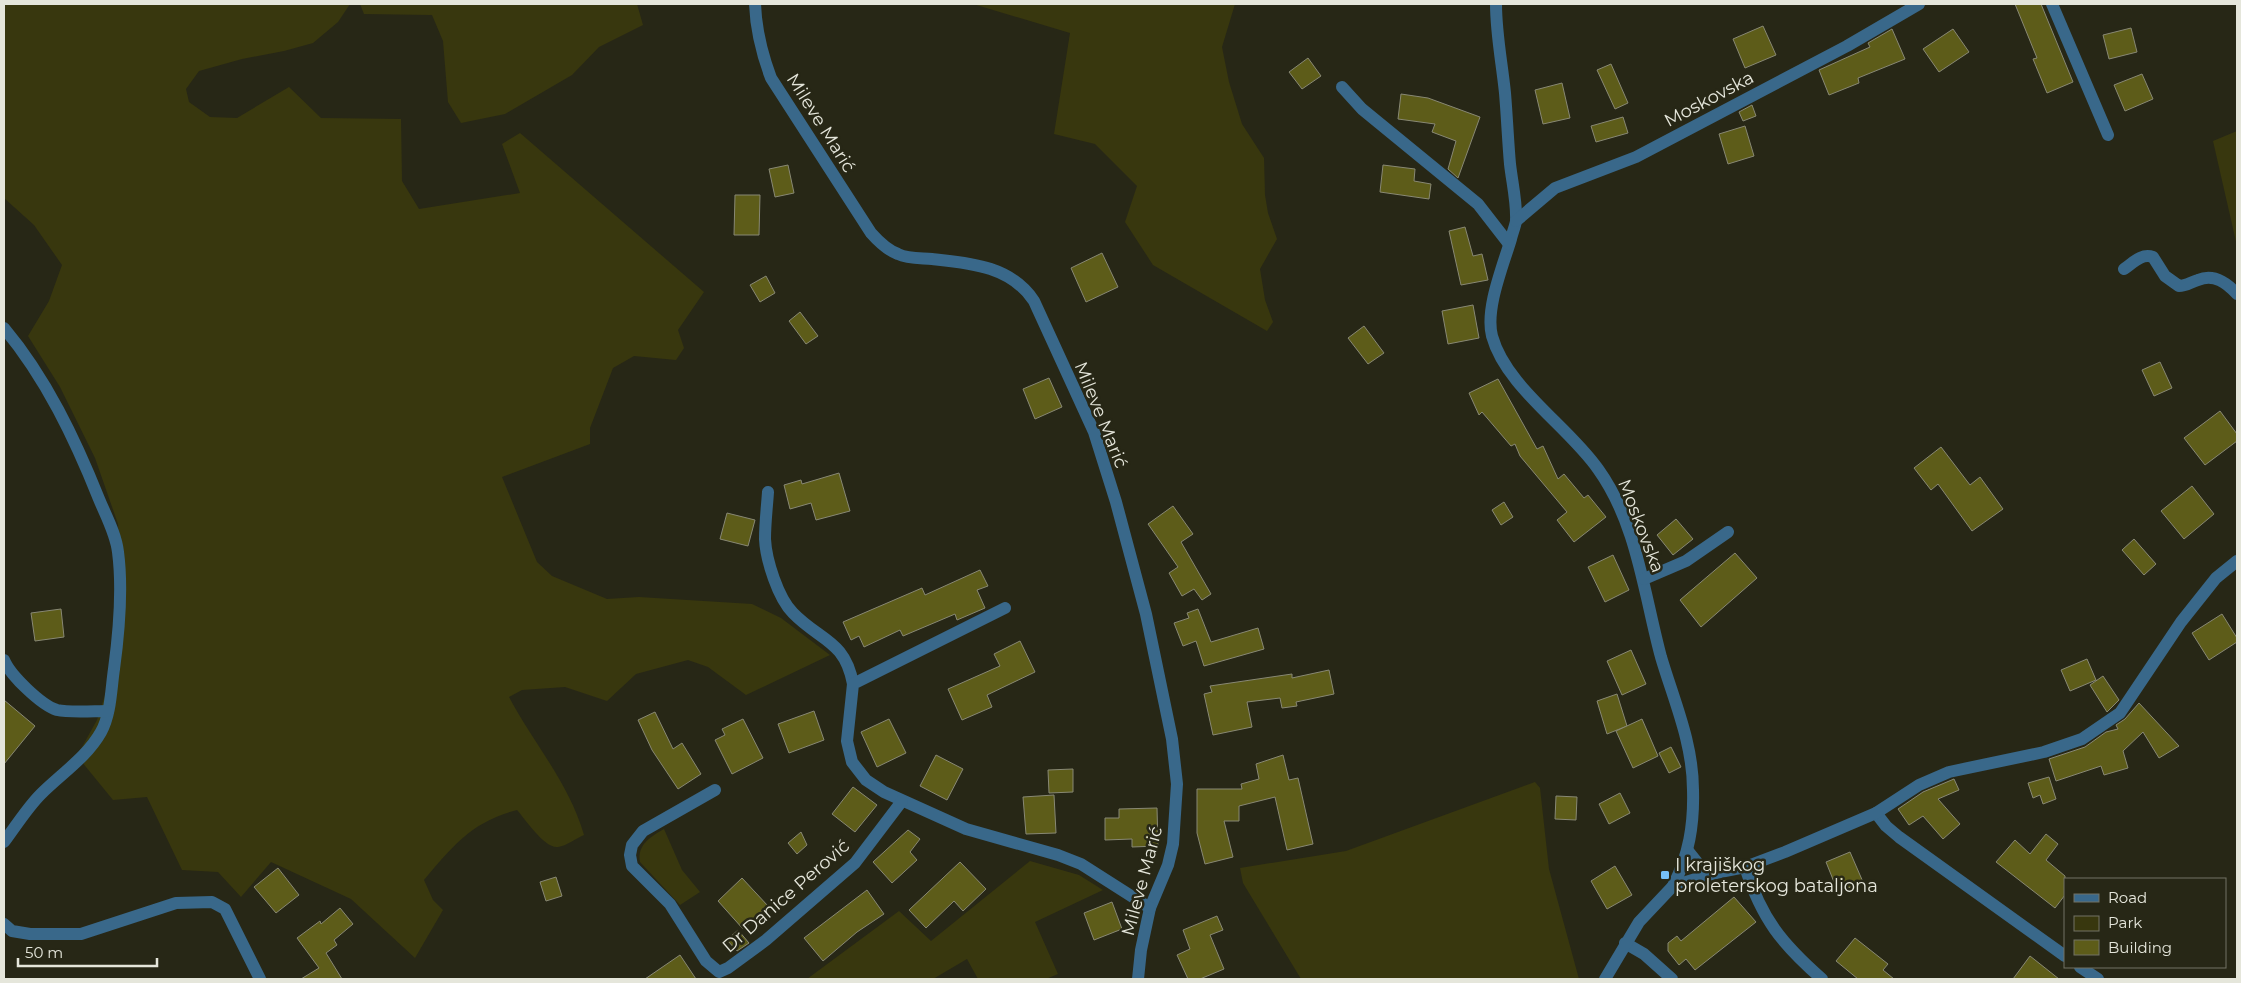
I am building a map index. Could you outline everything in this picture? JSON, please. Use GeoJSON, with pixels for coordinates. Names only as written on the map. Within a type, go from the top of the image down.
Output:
{"type":"FeatureCollection","features":[{"type":"Feature","properties":{"kind":"street","name":"Mileve Marić"},"geometry":{"type":"LineString","coordinates":[[755,4],[757,32],[762,56],[771,78],[871,234],[879,242],[899,255],[988,267],[1004,273],[1021,284],[1034,301],[1094,432],[1116,502],[1146,614],[1170,725],[1177,784],[1173,844],[1168,865],[1150,908],[1141,950],[1138,979]]}},
{"type":"Feature","properties":{"kind":"street","name":"Moskovska"},"geometry":{"type":"LineString","coordinates":[[1496,4],[1498,47],[1505,94],[1516,221],[1492,314],[1491,333],[1495,345],[1511,373],[1581,446],[1600,471],[1625,522],[1644,579],[1657,641],[1686,734],[1691,762],[1693,790],[1688,851],[1673,886]]}},
{"type":"Feature","properties":{"kind":"street","name":"Moskovska"},"geometry":{"type":"LineString","coordinates":[[1516,221],[1555,188],[1636,157],[1847,46],[1919,4]]}},
{"type":"Feature","properties":{"kind":"street"},"geometry":{"type":"LineString","coordinates":[[2052,4],[2108,135]]}},
{"type":"Feature","properties":{"kind":"street"},"geometry":{"type":"LineString","coordinates":[[1342,87],[1362,109],[1478,204],[1510,244]]}},
{"type":"Feature","properties":{"kind":"street"},"geometry":{"type":"LineString","coordinates":[[2124,269],[2140,257],[2147,255],[2153,257],[2165,276],[2179,286],[2186,286],[2206,276],[2228,284],[2237,294]]}},
{"type":"Feature","properties":{"kind":"street"},"geometry":{"type":"LineString","coordinates":[[4,328],[20,348],[56,406],[91,478],[112,530],[118,552],[120,603],[108,711],[102,731],[88,751],[40,796],[4,842]]}},
{"type":"Feature","properties":{"kind":"street"},"geometry":{"type":"LineString","coordinates":[[768,492],[765,540],[777,589],[792,612],[831,642],[846,660],[853,684],[847,741],[852,762],[866,780],[902,801],[973,831],[1058,855],[1081,864],[1150,908]]}},
{"type":"Feature","properties":{"kind":"street"},"geometry":{"type":"LineString","coordinates":[[1644,579],[1686,561],[1728,532]]}},
{"type":"Feature","properties":{"kind":"street"},"geometry":{"type":"LineString","coordinates":[[1605,979],[1639,922],[1673,886],[1715,873],[1745,867],[1785,852],[1876,813],[1919,785],[1949,772],[1973,765],[2044,752],[2082,739],[2120,713],[2181,622],[2216,578],[2237,561]]}},
{"type":"Feature","properties":{"kind":"street"},"geometry":{"type":"LineString","coordinates":[[853,684],[1005,608]]}},
{"type":"Feature","properties":{"kind":"street"},"geometry":{"type":"LineString","coordinates":[[4,660],[20,682],[57,710],[108,711]]}},
{"type":"Feature","properties":{"kind":"street","name":"Dr Danice Perović"},"geometry":{"type":"LineString","coordinates":[[715,790],[643,832],[632,845],[630,855],[632,866],[670,904],[706,961],[719,972],[728,968],[766,940],[855,863],[902,801]]}},
{"type":"Feature","properties":{"kind":"street"},"geometry":{"type":"LineString","coordinates":[[1876,813],[1886,826],[1899,837],[2064,955]]}},
{"type":"Feature","properties":{"kind":"street"},"geometry":{"type":"LineString","coordinates":[[1688,851],[1700,866],[1715,873]]}},
{"type":"Feature","properties":{"kind":"street"},"geometry":{"type":"LineString","coordinates":[[1745,867],[1754,895],[1764,916],[1794,954],[1822,979]]}},
{"type":"Feature","properties":{"kind":"street"},"geometry":{"type":"LineString","coordinates":[[4,924],[12,931],[30,934],[81,934],[176,903],[212,902],[225,909],[260,979]]}},
{"type":"Feature","properties":{"kind":"street"},"geometry":{"type":"LineString","coordinates":[[1625,943],[1644,954],[1672,979]]}},
{"type":"Feature","properties":{"kind":"street"},"geometry":{"type":"LineString","coordinates":[[2082,968],[2098,979]]}},
{"type":"Feature","properties":{"kind":"green space"},"geometry":{"type":"Polygon","coordinates":[[[4,4],[350,4],[338,22],[313,43],[199,71],[186,89],[189,102],[210,117],[237,118],[289,87],[321,118],[401,119],[402,181],[419,209],[520,193],[502,144],[520,133],[704,292],[678,330],[684,348],[676,360],[634,356],[613,368],[590,428],[590,444],[502,477],[537,562],[552,576],[607,599],[639,597],[752,604],[781,618],[830,655],[746,695],[708,667],[688,660],[636,674],[607,701],[565,687],[522,690],[509,697],[560,781],[584,835],[564,845],[553,846],[541,839],[517,810],[487,821],[475,828],[444,856],[424,880],[433,900],[443,910],[415,958],[351,899],[271,862],[241,897],[218,872],[182,870],[147,797],[113,800],[77,756],[97,720],[113,670],[122,595],[118,524],[95,458],[60,387],[28,336],[49,301],[62,265],[34,225],[4,198],[4,4]]]}},
{"type":"Feature","properties":{"kind":"green space"},"geometry":{"type":"Polygon","coordinates":[[[360,4],[637,4],[643,25],[599,47],[572,75],[505,114],[461,123],[448,102],[443,41],[432,15],[364,14],[360,4]]]}},
{"type":"Feature","properties":{"kind":"green space"},"geometry":{"type":"Polygon","coordinates":[[[973,4],[1235,4],[1222,47],[1229,82],[1242,124],[1264,158],[1265,195],[1268,213],[1277,239],[1260,269],[1265,300],[1273,322],[1267,331],[1153,265],[1125,222],[1137,186],[1095,144],[1054,134],[1070,33],[973,4]]]}},
{"type":"Feature","properties":{"kind":"green space"},"geometry":{"type":"Polygon","coordinates":[[[2237,131],[2237,246],[2213,141],[2237,131]]]}},
{"type":"Feature","properties":{"kind":"green space"},"geometry":{"type":"Polygon","coordinates":[[[1535,782],[1540,788],[1549,869],[1579,979],[1301,979],[1243,883],[1240,868],[1346,851],[1535,782]]]}},
{"type":"Feature","properties":{"kind":"green space"},"geometry":{"type":"Polygon","coordinates":[[[664,829],[682,870],[700,892],[680,905],[640,862],[643,846],[649,838],[664,829]]]}},
{"type":"Feature","properties":{"kind":"green space"},"geometry":{"type":"Polygon","coordinates":[[[1030,861],[1079,875],[1103,890],[1035,922],[1058,974],[1046,979],[978,979],[967,959],[933,979],[807,979],[899,911],[931,941],[1030,861]]]}},
{"type":"Feature","properties":{"kind":"building"},"geometry":{"type":"Polygon","coordinates":[[[2015,4],[2041,4],[2073,82],[2047,93],[2033,59],[2037,58],[2015,4]]]}},
{"type":"Feature","properties":{"kind":"building"},"geometry":{"type":"Polygon","coordinates":[[[1763,26],[1776,55],[1745,68],[1733,39],[1763,26]]]}},
{"type":"Feature","properties":{"kind":"building"},"geometry":{"type":"Polygon","coordinates":[[[2131,28],[2137,52],[2109,59],[2103,35],[2131,28]]]}},
{"type":"Feature","properties":{"kind":"building"},"geometry":{"type":"Polygon","coordinates":[[[1892,29],[1905,59],[1858,78],[1859,83],[1829,95],[1819,70],[1870,47],[1868,43],[1892,29]]]}},
{"type":"Feature","properties":{"kind":"building"},"geometry":{"type":"Polygon","coordinates":[[[1953,29],[1969,52],[1939,72],[1923,49],[1953,29]]]}},
{"type":"Feature","properties":{"kind":"building"},"geometry":{"type":"Polygon","coordinates":[[[1308,58],[1321,76],[1302,89],[1289,72],[1308,58]]]}},
{"type":"Feature","properties":{"kind":"building"},"geometry":{"type":"Polygon","coordinates":[[[1611,64],[1628,103],[1615,109],[1597,70],[1611,64]]]}},
{"type":"Feature","properties":{"kind":"building"},"geometry":{"type":"Polygon","coordinates":[[[2142,74],[2153,99],[2125,111],[2114,85],[2142,74]]]}},
{"type":"Feature","properties":{"kind":"building"},"geometry":{"type":"Polygon","coordinates":[[[1562,83],[1570,118],[1543,124],[1535,90],[1562,83]]]}},
{"type":"Feature","properties":{"kind":"building"},"geometry":{"type":"Polygon","coordinates":[[[1401,94],[1428,98],[1480,117],[1458,178],[1448,169],[1456,141],[1432,132],[1435,124],[1398,119],[1401,94]]]}},
{"type":"Feature","properties":{"kind":"building"},"geometry":{"type":"Polygon","coordinates":[[[1752,105],[1756,116],[1743,121],[1739,112],[1752,105]]]}},
{"type":"Feature","properties":{"kind":"building"},"geometry":{"type":"Polygon","coordinates":[[[1623,117],[1628,133],[1596,142],[1591,126],[1623,117]]]}},
{"type":"Feature","properties":{"kind":"building"},"geometry":{"type":"Polygon","coordinates":[[[1745,126],[1754,156],[1728,164],[1719,134],[1745,126]]]}},
{"type":"Feature","properties":{"kind":"building"},"geometry":{"type":"Polygon","coordinates":[[[788,165],[794,193],[775,197],[769,169],[788,165]]]}},
{"type":"Feature","properties":{"kind":"building"},"geometry":{"type":"Polygon","coordinates":[[[1383,165],[1415,169],[1414,181],[1431,184],[1429,199],[1380,192],[1383,165]]]}},
{"type":"Feature","properties":{"kind":"building"},"geometry":{"type":"Polygon","coordinates":[[[735,195],[760,195],[759,235],[734,235],[735,195]]]}},
{"type":"Feature","properties":{"kind":"building"},"geometry":{"type":"Polygon","coordinates":[[[1465,227],[1473,256],[1482,254],[1488,280],[1461,285],[1449,231],[1465,227]]]}},
{"type":"Feature","properties":{"kind":"building"},"geometry":{"type":"Polygon","coordinates":[[[1102,253],[1118,287],[1086,302],[1071,268],[1102,253]]]}},
{"type":"Feature","properties":{"kind":"building"},"geometry":{"type":"Polygon","coordinates":[[[766,276],[775,293],[760,302],[750,285],[766,276]]]}},
{"type":"Feature","properties":{"kind":"building"},"geometry":{"type":"Polygon","coordinates":[[[1473,305],[1479,338],[1448,344],[1442,311],[1473,305]]]}},
{"type":"Feature","properties":{"kind":"building"},"geometry":{"type":"Polygon","coordinates":[[[800,312],[818,336],[806,344],[789,321],[800,312]]]}},
{"type":"Feature","properties":{"kind":"building"},"geometry":{"type":"Polygon","coordinates":[[[1364,326],[1384,353],[1368,364],[1348,338],[1364,326]]]}},
{"type":"Feature","properties":{"kind":"building"},"geometry":{"type":"Polygon","coordinates":[[[2160,362],[2172,388],[2154,396],[2142,370],[2160,362]]]}},
{"type":"Feature","properties":{"kind":"building"},"geometry":{"type":"Polygon","coordinates":[[[1049,378],[1062,407],[1035,419],[1023,389],[1049,378]]]}},
{"type":"Feature","properties":{"kind":"building"},"geometry":{"type":"Polygon","coordinates":[[[1498,379],[1537,449],[1543,446],[1558,479],[1564,474],[1584,498],[1588,495],[1606,517],[1574,542],[1557,520],[1567,512],[1520,456],[1515,444],[1511,446],[1482,412],[1479,415],[1469,393],[1498,379]]]}},
{"type":"Feature","properties":{"kind":"building"},"geometry":{"type":"Polygon","coordinates":[[[2220,411],[2237,434],[2237,441],[2205,465],[2184,438],[2220,411]]]}},
{"type":"Feature","properties":{"kind":"building"},"geometry":{"type":"Polygon","coordinates":[[[1941,447],[1970,485],[1980,477],[2003,509],[1972,531],[1938,484],[1931,490],[1914,468],[1941,447]]]}},
{"type":"Feature","properties":{"kind":"building"},"geometry":{"type":"Polygon","coordinates":[[[839,473],[850,511],[816,520],[811,503],[790,509],[784,485],[801,480],[802,484],[839,473]]]}},
{"type":"Feature","properties":{"kind":"building"},"geometry":{"type":"Polygon","coordinates":[[[2192,486],[2214,514],[2184,539],[2161,511],[2192,486]]]}},
{"type":"Feature","properties":{"kind":"building"},"geometry":{"type":"Polygon","coordinates":[[[1504,502],[1513,517],[1501,525],[1492,510],[1504,502]]]}},
{"type":"Feature","properties":{"kind":"building"},"geometry":{"type":"Polygon","coordinates":[[[1173,506],[1193,534],[1181,542],[1211,594],[1202,600],[1194,589],[1182,596],[1169,573],[1178,567],[1148,524],[1173,506]]]}},
{"type":"Feature","properties":{"kind":"building"},"geometry":{"type":"Polygon","coordinates":[[[727,513],[755,520],[748,546],[720,539],[727,513]]]}},
{"type":"Feature","properties":{"kind":"building"},"geometry":{"type":"Polygon","coordinates":[[[1676,519],[1693,539],[1673,555],[1657,535],[1676,519]]]}},
{"type":"Feature","properties":{"kind":"building"},"geometry":{"type":"Polygon","coordinates":[[[2134,539],[2156,564],[2144,575],[2122,550],[2134,539]]]}},
{"type":"Feature","properties":{"kind":"building"},"geometry":{"type":"Polygon","coordinates":[[[1735,553],[1757,578],[1701,627],[1680,600],[1735,553]]]}},
{"type":"Feature","properties":{"kind":"building"},"geometry":{"type":"Polygon","coordinates":[[[1613,555],[1629,590],[1605,602],[1588,567],[1613,555]]]}},
{"type":"Feature","properties":{"kind":"building"},"geometry":{"type":"Polygon","coordinates":[[[980,570],[988,586],[977,590],[985,608],[957,620],[955,614],[903,636],[900,630],[864,647],[859,636],[851,640],[843,622],[922,588],[925,595],[980,570]]]}},
{"type":"Feature","properties":{"kind":"building"},"geometry":{"type":"Polygon","coordinates":[[[61,609],[64,637],[35,641],[31,613],[61,609]]]}},
{"type":"Feature","properties":{"kind":"building"},"geometry":{"type":"Polygon","coordinates":[[[1198,609],[1211,642],[1258,628],[1264,649],[1204,666],[1196,641],[1183,646],[1174,623],[1189,618],[1187,613],[1198,609]]]}},
{"type":"Feature","properties":{"kind":"building"},"geometry":{"type":"Polygon","coordinates":[[[2222,614],[2237,638],[2237,642],[2209,660],[2192,633],[2222,614]]]}},
{"type":"Feature","properties":{"kind":"building"},"geometry":{"type":"Polygon","coordinates":[[[1020,641],[1035,672],[987,695],[992,707],[962,720],[948,689],[1000,666],[994,654],[1020,641]]]}},
{"type":"Feature","properties":{"kind":"building"},"geometry":{"type":"Polygon","coordinates":[[[1631,650],[1646,684],[1622,695],[1607,661],[1631,650]]]}},
{"type":"Feature","properties":{"kind":"building"},"geometry":{"type":"Polygon","coordinates":[[[2087,659],[2096,680],[2070,691],[2061,670],[2087,659]]]}},
{"type":"Feature","properties":{"kind":"building"},"geometry":{"type":"Polygon","coordinates":[[[1329,670],[1334,694],[1296,702],[1297,706],[1282,708],[1280,698],[1247,702],[1252,727],[1213,735],[1204,694],[1212,692],[1210,686],[1292,674],[1292,678],[1329,670]]]}},
{"type":"Feature","properties":{"kind":"building"},"geometry":{"type":"Polygon","coordinates":[[[2103,676],[2119,700],[2107,712],[2090,685],[2103,676]]]}},
{"type":"Feature","properties":{"kind":"building"},"geometry":{"type":"Polygon","coordinates":[[[1617,694],[1627,726],[1607,734],[1597,701],[1617,694]]]}},
{"type":"Feature","properties":{"kind":"building"},"geometry":{"type":"Polygon","coordinates":[[[4,700],[35,726],[4,764],[4,700]]]}},
{"type":"Feature","properties":{"kind":"building"},"geometry":{"type":"Polygon","coordinates":[[[2139,703],[2179,746],[2159,758],[2143,732],[2123,751],[2128,768],[2104,775],[2101,766],[2056,781],[2049,759],[2085,747],[2106,732],[2118,729],[2116,725],[2125,719],[2139,703]]]}},
{"type":"Feature","properties":{"kind":"building"},"geometry":{"type":"Polygon","coordinates":[[[814,711],[824,740],[789,753],[778,724],[814,711]]]}},
{"type":"Feature","properties":{"kind":"building"},"geometry":{"type":"Polygon","coordinates":[[[655,712],[673,749],[682,743],[701,774],[678,789],[652,750],[638,720],[655,712]]]}},
{"type":"Feature","properties":{"kind":"building"},"geometry":{"type":"Polygon","coordinates":[[[743,719],[763,758],[732,774],[715,740],[725,735],[722,729],[743,719]]]}},
{"type":"Feature","properties":{"kind":"building"},"geometry":{"type":"Polygon","coordinates":[[[889,719],[906,753],[877,767],[861,732],[889,719]]]}},
{"type":"Feature","properties":{"kind":"building"},"geometry":{"type":"Polygon","coordinates":[[[1642,719],[1658,756],[1633,768],[1616,731],[1642,719]]]}},
{"type":"Feature","properties":{"kind":"building"},"geometry":{"type":"Polygon","coordinates":[[[1671,747],[1681,767],[1669,773],[1659,753],[1671,747]]]}},
{"type":"Feature","properties":{"kind":"building"},"geometry":{"type":"Polygon","coordinates":[[[936,755],[963,769],[947,800],[920,786],[936,755]]]}},
{"type":"Feature","properties":{"kind":"building"},"geometry":{"type":"Polygon","coordinates":[[[1283,755],[1289,780],[1298,778],[1313,844],[1287,850],[1275,797],[1239,806],[1239,821],[1224,821],[1233,857],[1205,864],[1197,833],[1197,789],[1242,789],[1241,784],[1259,779],[1256,764],[1283,755]]]}},
{"type":"Feature","properties":{"kind":"building"},"geometry":{"type":"Polygon","coordinates":[[[1073,769],[1073,792],[1049,793],[1048,770],[1073,769]]]}},
{"type":"Feature","properties":{"kind":"building"},"geometry":{"type":"Polygon","coordinates":[[[2049,777],[2056,799],[2043,804],[2040,795],[2033,798],[2028,783],[2049,777]]]}},
{"type":"Feature","properties":{"kind":"building"},"geometry":{"type":"Polygon","coordinates":[[[1954,779],[1959,790],[1938,799],[1960,824],[1943,839],[1923,816],[1909,825],[1898,809],[1923,792],[1954,779]]]}},
{"type":"Feature","properties":{"kind":"building"},"geometry":{"type":"Polygon","coordinates":[[[853,787],[877,805],[855,832],[832,814],[853,787]]]}},
{"type":"Feature","properties":{"kind":"building"},"geometry":{"type":"Polygon","coordinates":[[[1620,793],[1630,813],[1609,824],[1599,804],[1620,793]]]}},
{"type":"Feature","properties":{"kind":"building"},"geometry":{"type":"Polygon","coordinates":[[[1054,795],[1056,833],[1026,834],[1023,797],[1054,795]]]}},
{"type":"Feature","properties":{"kind":"building"},"geometry":{"type":"Polygon","coordinates":[[[1556,796],[1577,797],[1576,820],[1555,819],[1556,796]]]}},
{"type":"Feature","properties":{"kind":"building"},"geometry":{"type":"Polygon","coordinates":[[[1157,808],[1158,846],[1132,847],[1132,839],[1105,840],[1105,818],[1119,818],[1119,809],[1157,808]]]}},
{"type":"Feature","properties":{"kind":"building"},"geometry":{"type":"Polygon","coordinates":[[[908,830],[920,839],[910,852],[917,860],[892,883],[873,862],[908,830]]]}},
{"type":"Feature","properties":{"kind":"building"},"geometry":{"type":"Polygon","coordinates":[[[801,832],[807,845],[797,854],[788,843],[801,832]]]}},
{"type":"Feature","properties":{"kind":"building"},"geometry":{"type":"Polygon","coordinates":[[[2046,834],[2058,844],[2046,860],[2065,876],[2064,896],[2055,908],[1996,862],[2015,840],[2030,854],[2046,834]]]}},
{"type":"Feature","properties":{"kind":"building"},"geometry":{"type":"Polygon","coordinates":[[[1850,852],[1863,882],[1838,892],[1826,862],[1850,852]]]}},
{"type":"Feature","properties":{"kind":"building"},"geometry":{"type":"Polygon","coordinates":[[[960,862],[986,889],[963,911],[954,901],[926,928],[909,910],[960,862]]]}},
{"type":"Feature","properties":{"kind":"building"},"geometry":{"type":"Polygon","coordinates":[[[1615,866],[1632,895],[1607,909],[1591,881],[1615,866]]]}},
{"type":"Feature","properties":{"kind":"building"},"geometry":{"type":"Polygon","coordinates":[[[278,868],[299,895],[276,913],[254,887],[278,868]]]}},
{"type":"Feature","properties":{"kind":"building"},"geometry":{"type":"Polygon","coordinates":[[[556,877],[562,896],[546,901],[540,882],[556,877]]]}},
{"type":"Feature","properties":{"kind":"building"},"geometry":{"type":"Polygon","coordinates":[[[742,878],[768,906],[743,929],[718,901],[742,878]]]}},
{"type":"Feature","properties":{"kind":"building"},"geometry":{"type":"Polygon","coordinates":[[[867,890],[884,914],[857,932],[823,961],[804,938],[867,890]]]}},
{"type":"Feature","properties":{"kind":"building"},"geometry":{"type":"Polygon","coordinates":[[[1734,897],[1756,922],[1695,970],[1686,959],[1679,965],[1668,951],[1668,943],[1677,936],[1681,941],[1734,897]]]}},
{"type":"Feature","properties":{"kind":"building"},"geometry":{"type":"Polygon","coordinates":[[[1112,902],[1122,929],[1094,940],[1084,913],[1112,902]]]}},
{"type":"Feature","properties":{"kind":"building"},"geometry":{"type":"Polygon","coordinates":[[[340,908],[353,924],[334,940],[337,945],[326,953],[342,979],[301,979],[319,968],[297,938],[320,921],[321,924],[340,908]]]}},
{"type":"Feature","properties":{"kind":"building"},"geometry":{"type":"Polygon","coordinates":[[[1217,916],[1223,930],[1210,935],[1224,969],[1200,979],[1188,979],[1177,955],[1190,949],[1183,930],[1217,916]]]}},
{"type":"Feature","properties":{"kind":"building"},"geometry":{"type":"Polygon","coordinates":[[[738,930],[749,943],[737,951],[727,940],[738,930]]]}},
{"type":"Feature","properties":{"kind":"building"},"geometry":{"type":"Polygon","coordinates":[[[1855,938],[1888,964],[1883,970],[1894,979],[1858,979],[1836,961],[1855,938]]]}},
{"type":"Feature","properties":{"kind":"building"},"geometry":{"type":"Polygon","coordinates":[[[680,955],[696,979],[645,979],[680,955]]]}},
{"type":"Feature","properties":{"kind":"building"},"geometry":{"type":"Polygon","coordinates":[[[2030,956],[2059,979],[2013,979],[2030,956]]]}},
{"type":"Feature","properties":{"kind":"place","name":"I krajiškog proleterskog bataljona"},"geometry":{"type":"Point","coordinates":[1665,875]}}]}
